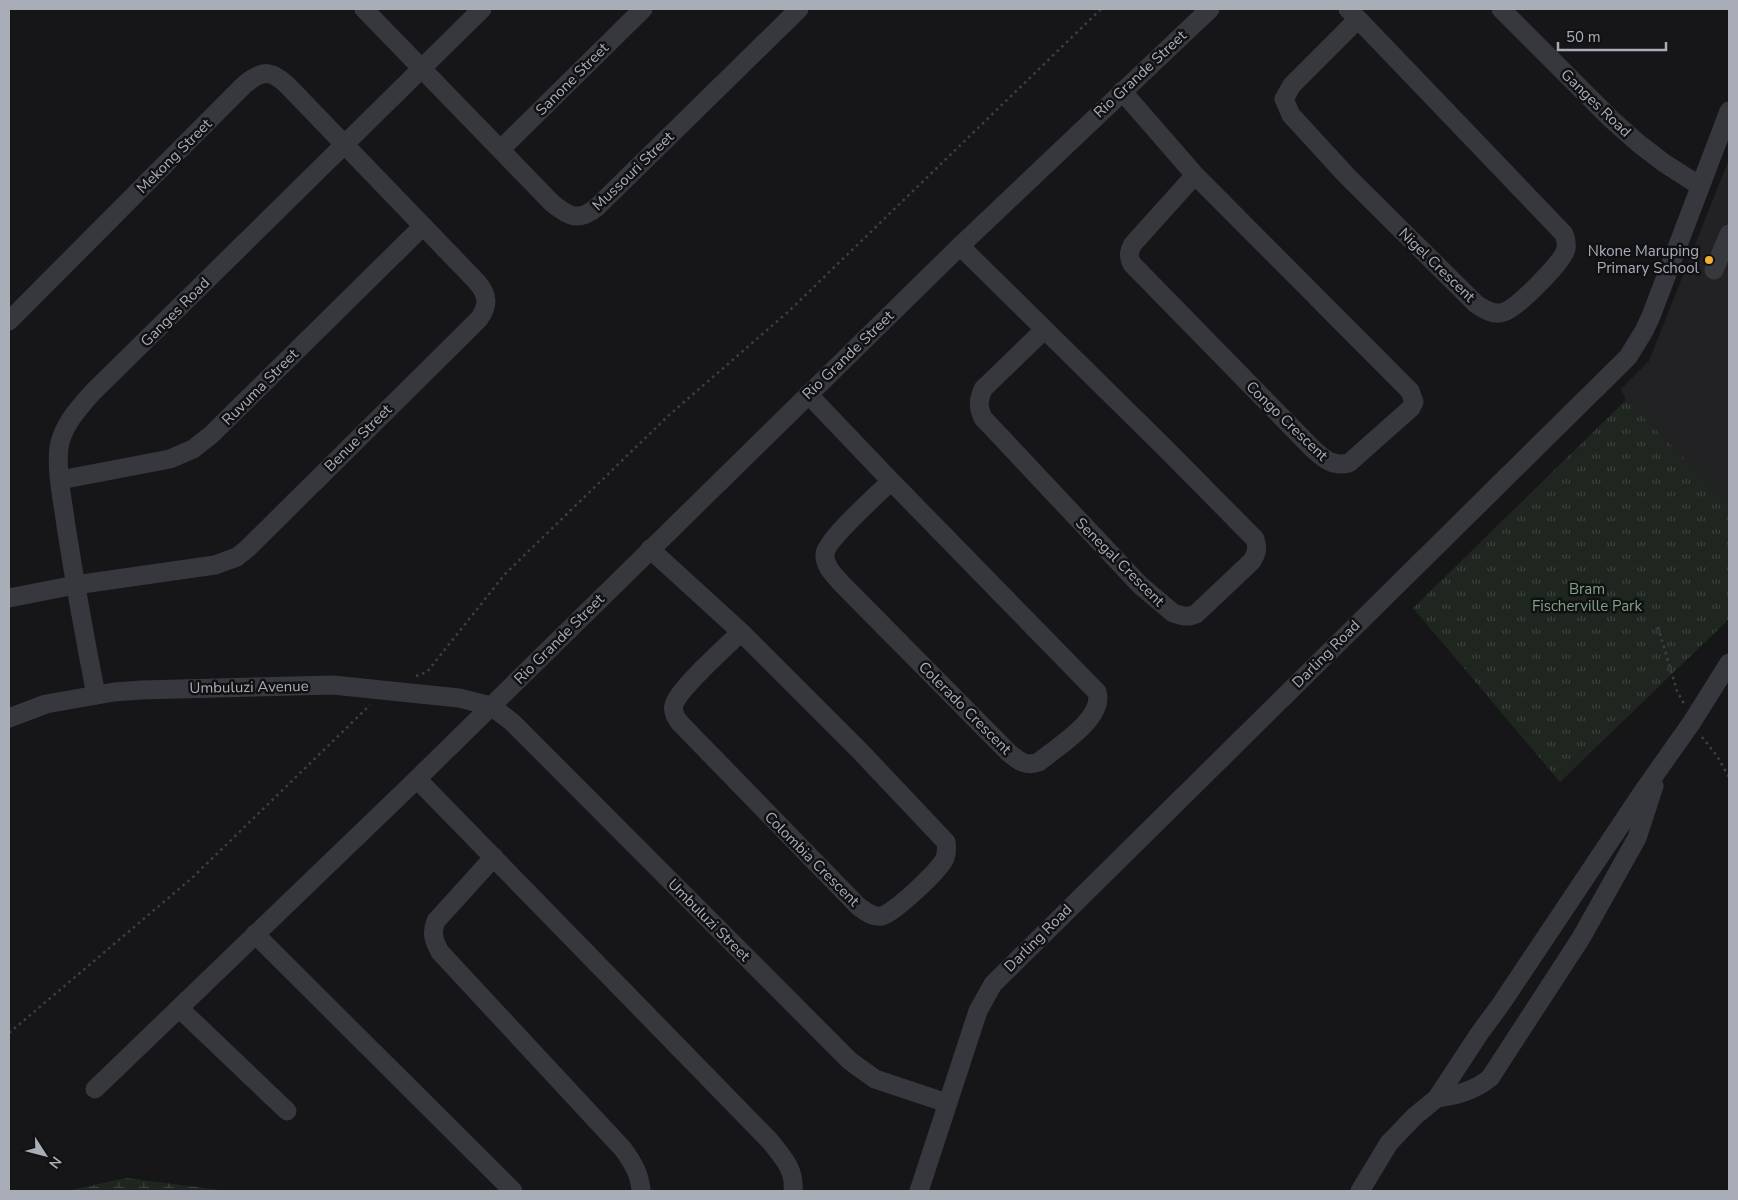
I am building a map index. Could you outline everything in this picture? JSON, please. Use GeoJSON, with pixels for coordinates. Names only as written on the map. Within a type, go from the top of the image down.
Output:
{"type":"FeatureCollection","features":[{"type":"Feature","properties":{"kind":"street","name":"Mussouri Street"},"geometry":{"type":"LineString","coordinates":[[364,9],[560,210],[575,217],[584,216],[597,207],[799,9]]}},
{"type":"Feature","properties":{"kind":"street","name":"Ganges Road"},"geometry":{"type":"LineString","coordinates":[[96,695],[75,585],[60,480],[59,447],[63,432],[81,405],[421,67],[482,9]]}},
{"type":"Feature","properties":{"kind":"street","name":"Sanone Street"},"geometry":{"type":"LineString","coordinates":[[501,149],[643,9]]}},
{"type":"Feature","properties":{"kind":"street","name":"Rio Grande Street"},"geometry":{"type":"LineString","coordinates":[[95,1089],[417,779],[960,246],[1210,9]]}},
{"type":"Feature","properties":{"kind":"street","name":"Ganges Road"},"geometry":{"type":"LineString","coordinates":[[1509,11],[1611,119],[1664,164],[1700,186]]}},
{"type":"Feature","properties":{"kind":"street","name":"Nigel Crescent"},"geometry":{"type":"LineString","coordinates":[[1353,14],[1564,234],[1567,241],[1562,258],[1545,277],[1504,312],[1488,311],[1476,304],[1347,176],[1291,116],[1284,99],[1288,91],[1353,14]]}},
{"type":"Feature","properties":{"kind":"street","name":"Mekong Street"},"geometry":{"type":"LineString","coordinates":[[9,321],[244,85],[259,74],[266,73],[281,79],[344,144]]}},
{"type":"Feature","properties":{"kind":"street","name":"Congo Crescent"},"geometry":{"type":"LineString","coordinates":[[1122,91],[1195,175],[1410,391],[1414,402],[1411,408],[1349,463],[1342,465],[1327,461],[1313,449],[1132,264],[1129,258],[1129,251],[1133,244],[1195,175]]}},
{"type":"Feature","properties":{"kind":"street","name":"Darling Road"},"geometry":{"type":"LineString","coordinates":[[919,1191],[978,1011],[990,988],[1002,973],[1628,357],[1651,316],[1729,113]]}},
{"type":"Feature","properties":{"kind":"street","name":"Benue Street"},"geometry":{"type":"LineString","coordinates":[[9,598],[75,585],[215,565],[237,557],[479,319],[487,302],[482,288],[344,144]]}},
{"type":"Feature","properties":{"kind":"street","name":"Ruvuma Street"},"geometry":{"type":"LineString","coordinates":[[60,480],[170,459],[194,449],[211,435],[423,226]]}},
{"type":"Feature","properties":{"kind":"street"},"geometry":{"type":"LineString","coordinates":[[1714,270],[1729,234]]}},
{"type":"Feature","properties":{"kind":"street","name":"Senegal Crescent"},"geometry":{"type":"LineString","coordinates":[[960,246],[1255,539],[1257,546],[1256,554],[1252,561],[1196,614],[1183,616],[1173,613],[1153,596],[982,418],[978,408],[978,399],[982,390],[1044,330]]}},
{"type":"Feature","properties":{"kind":"street","name":"Colerado Crescent"},"geometry":{"type":"LineString","coordinates":[[808,394],[1097,692],[1099,697],[1098,705],[1086,724],[1039,762],[1023,764],[1009,753],[842,584],[828,565],[825,555],[831,541],[891,481]]}},
{"type":"Feature","properties":{"kind":"street","name":"Colombia Crescent"},"geometry":{"type":"LineString","coordinates":[[650,549],[741,632],[859,750],[946,842],[945,859],[936,872],[885,915],[874,916],[858,906],[674,715],[674,705],[682,690],[741,632]]}},
{"type":"Feature","properties":{"kind":"street"},"geometry":{"type":"LineString","coordinates":[[1360,1191],[1389,1143],[1415,1116],[1437,1098],[1654,775],[1692,722],[1729,663]]}},
{"type":"Feature","properties":{"kind":"street","name":"Umbuluzi Avenue"},"geometry":{"type":"LineString","coordinates":[[9,718],[46,704],[96,695],[141,690],[333,686],[458,698],[491,706]]}},
{"type":"Feature","properties":{"kind":"street","name":"Umbuluzi Street"},"geometry":{"type":"LineString","coordinates":[[491,706],[512,722],[850,1060],[875,1079],[947,1103]]}},
{"type":"Feature","properties":{"kind":"street"},"geometry":{"type":"LineString","coordinates":[[1437,1098],[1463,1094],[1490,1078],[1581,938],[1638,838],[1654,789],[1654,775]]}},
{"type":"Feature","properties":{"kind":"street"},"geometry":{"type":"LineString","coordinates":[[417,779],[770,1142],[788,1164],[794,1180],[793,1191]]}},
{"type":"Feature","properties":{"kind":"street"},"geometry":{"type":"LineString","coordinates":[[494,857],[436,920],[433,929],[434,940],[440,952],[623,1149],[635,1164],[641,1191]]}},
{"type":"Feature","properties":{"kind":"street"},"geometry":{"type":"LineString","coordinates":[[255,934],[513,1191]]}},
{"type":"Feature","properties":{"kind":"street"},"geometry":{"type":"LineString","coordinates":[[179,1008],[287,1111]]}},
{"type":"Feature","properties":{"kind":"path"},"geometry":{"type":"LineString","coordinates":[[411,679],[427,672],[512,567],[668,416],[789,311],[1101,9]]}},
{"type":"Feature","properties":{"kind":"path"},"geometry":{"type":"LineString","coordinates":[[9,1033],[192,878],[385,690]]}},
{"type":"Feature","properties":{"kind":"shaded area","name":"Nkone Maruping Primary School"},"geometry":{"type":"Polygon","coordinates":[[[1729,159],[1729,503],[1626,400],[1621,389],[1649,361],[1729,159]]]}},
{"type":"Feature","properties":{"kind":"green space","name":"Bram Fischerville Park"},"geometry":{"type":"Polygon","coordinates":[[[1626,400],[1729,503],[1729,619],[1560,782],[1413,608],[1626,400]]]}},
{"type":"Feature","properties":{"kind":"green space"},"geometry":{"type":"Polygon","coordinates":[[[126,1178],[228,1191],[67,1191],[126,1178]]]}},
{"type":"Feature","properties":{"kind":"place","name":"Nkone Maruping Primary School"},"geometry":{"type":"Point","coordinates":[1709,260]}}]}
